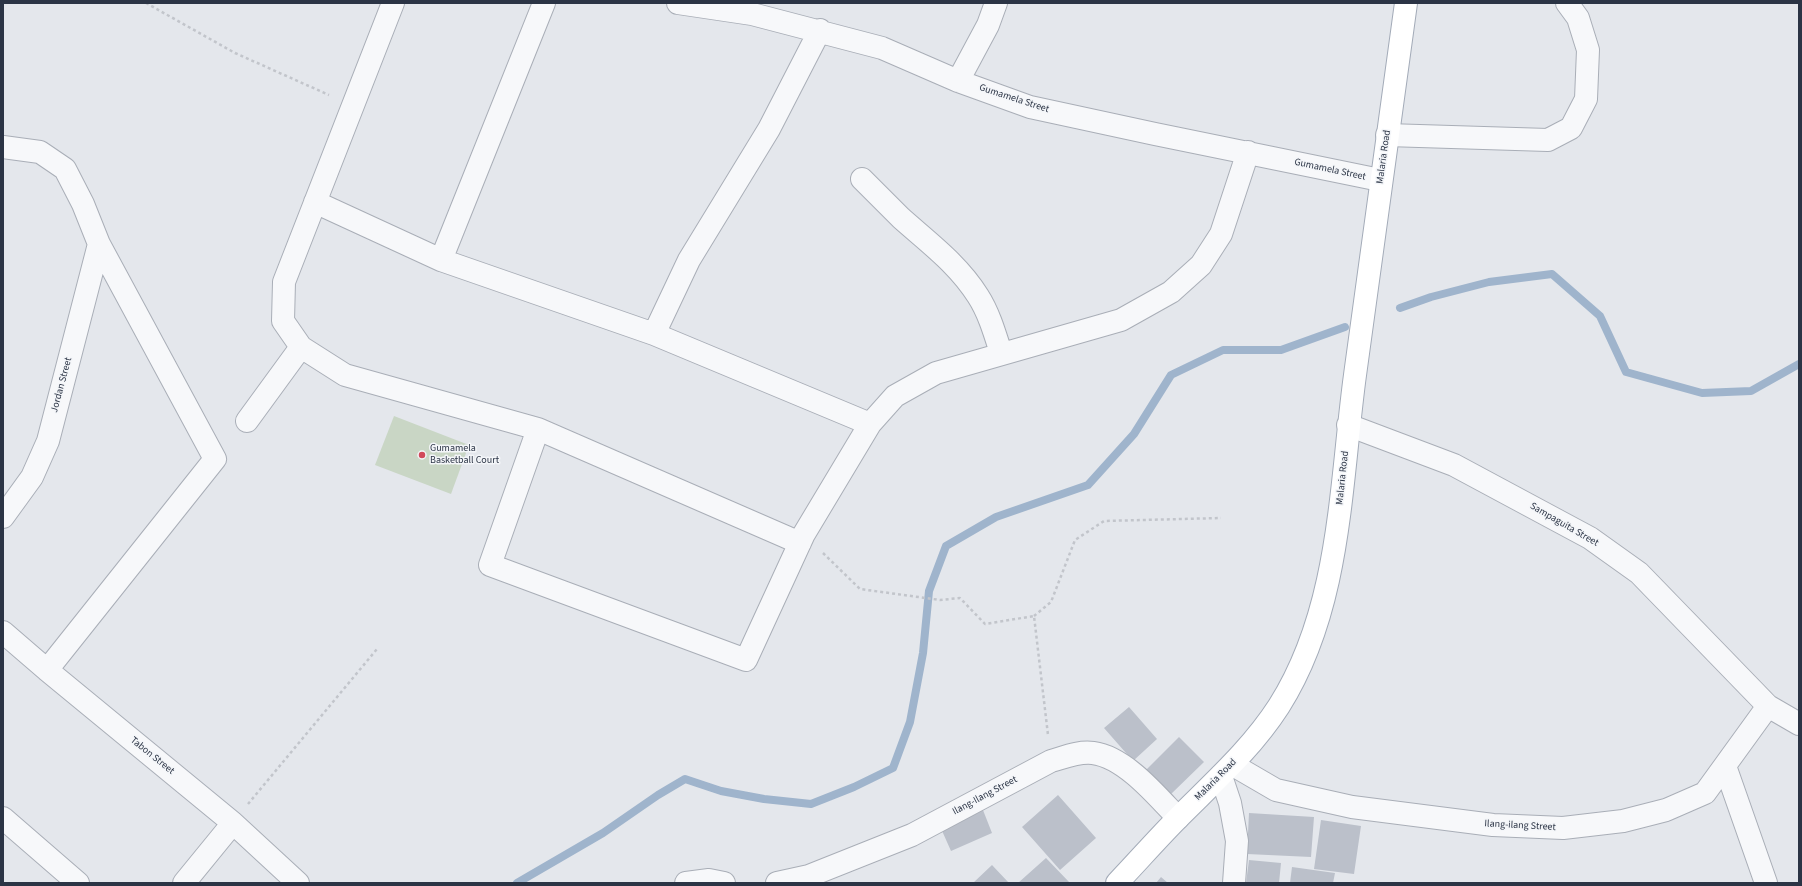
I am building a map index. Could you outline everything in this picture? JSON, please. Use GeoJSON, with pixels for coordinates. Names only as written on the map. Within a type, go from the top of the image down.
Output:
{"type":"FeatureCollection","features":[{"type":"Feature","properties":{"kind":"main road","name":"Malaria Road"},"geometry":{"type":"LineString","coordinates":[[1117,883],[1178,818],[1227,770],[1279,706],[1300,665],[1319,616],[1336,543],[1348,425],[1380,180],[1406,3]]}},
{"type":"Feature","properties":{"kind":"street"},"geometry":{"type":"LineString","coordinates":[[393,3],[284,282],[283,321],[301,347],[345,374],[538,429],[802,538]]}},
{"type":"Feature","properties":{"kind":"street"},"geometry":{"type":"LineString","coordinates":[[441,260],[544,3]]}},
{"type":"Feature","properties":{"kind":"street","name":"Gumamela Street"},"geometry":{"type":"LineString","coordinates":[[678,3],[754,8],[820,30],[882,48],[958,81],[1030,107],[1380,180]]}},
{"type":"Feature","properties":{"kind":"street"},"geometry":{"type":"LineString","coordinates":[[958,81],[988,25],[996,3]]}},
{"type":"Feature","properties":{"kind":"street"},"geometry":{"type":"LineString","coordinates":[[1387,136],[1548,140],[1571,128],[1586,99],[1588,50],[1578,18],[1566,3]]}},
{"type":"Feature","properties":{"kind":"street"},"geometry":{"type":"LineString","coordinates":[[654,334],[689,260],[769,129],[820,30]]}},
{"type":"Feature","properties":{"kind":"street"},"geometry":{"type":"LineString","coordinates":[[3,147],[40,152],[65,169],[83,204],[99,244],[215,458],[46,670]]}},
{"type":"Feature","properties":{"kind":"street"},"geometry":{"type":"LineString","coordinates":[[538,429],[490,564],[746,660],[802,538],[870,424],[895,396],[936,373],[1001,353],[1121,320],[1171,292],[1201,265],[1221,234],[1248,152]]}},
{"type":"Feature","properties":{"kind":"street"},"geometry":{"type":"LineString","coordinates":[[862,179],[902,218],[941,252],[968,280],[979,298],[992,325],[1001,353]]}},
{"type":"Feature","properties":{"kind":"street"},"geometry":{"type":"LineString","coordinates":[[315,202],[441,260],[654,334],[870,424]]}},
{"type":"Feature","properties":{"kind":"street","name":"Jordan Street"},"geometry":{"type":"LineString","coordinates":[[3,517],[32,477],[48,441],[99,244]]}},
{"type":"Feature","properties":{"kind":"street"},"geometry":{"type":"LineString","coordinates":[[247,421],[301,347]]}},
{"type":"Feature","properties":{"kind":"street","name":"Sampaguita Street"},"geometry":{"type":"LineString","coordinates":[[1348,425],[1454,465],[1590,538],[1639,574],[1768,706],[1799,724]]}},
{"type":"Feature","properties":{"kind":"street","name":"Tabon Street"},"geometry":{"type":"LineString","coordinates":[[3,632],[46,670],[233,823],[298,883]]}},
{"type":"Feature","properties":{"kind":"street","name":"Ilang-ilang Street"},"geometry":{"type":"LineString","coordinates":[[1227,770],[1276,790],[1352,806],[1493,825],[1563,828],[1623,821],[1666,810],[1704,793],[1768,706]]}},
{"type":"Feature","properties":{"kind":"street","name":"Ilang-Ilang Street"},"geometry":{"type":"LineString","coordinates":[[777,883],[809,876],[912,835],[1051,761],[1073,754],[1093,753],[1115,760],[1149,788],[1178,818]]}},
{"type":"Feature","properties":{"kind":"street"},"geometry":{"type":"LineString","coordinates":[[1725,766],[1766,883]]}},
{"type":"Feature","properties":{"kind":"street"},"geometry":{"type":"LineString","coordinates":[[1227,770],[1230,803],[1237,841],[1234,883]]}},
{"type":"Feature","properties":{"kind":"street"},"geometry":{"type":"LineString","coordinates":[[3,818],[78,883]]}},
{"type":"Feature","properties":{"kind":"street"},"geometry":{"type":"LineString","coordinates":[[184,883],[233,823]]}},
{"type":"Feature","properties":{"kind":"street"},"geometry":{"type":"LineString","coordinates":[[686,883],[709,880],[724,883]]}},
{"type":"Feature","properties":{"kind":"path"},"geometry":{"type":"LineString","coordinates":[[146,3],[234,53],[353,105]]}},
{"type":"Feature","properties":{"kind":"path"},"geometry":{"type":"LineString","coordinates":[[802,538],[860,589],[940,600],[960,598],[985,624],[1034,616],[1051,602],[1075,540],[1104,521],[1221,518]]}},
{"type":"Feature","properties":{"kind":"path"},"geometry":{"type":"LineString","coordinates":[[1034,616],[1051,761]]}},
{"type":"Feature","properties":{"kind":"path"},"geometry":{"type":"LineString","coordinates":[[233,823],[377,649]]}},
{"type":"Feature","properties":{"kind":"green space","name":"Gumamela Basketball Court"},"geometry":{"type":"Polygon","coordinates":[[[394,416],[469,445],[451,494],[375,465],[394,416]]]}},
{"type":"Feature","properties":{"kind":"building"},"geometry":{"type":"Polygon","coordinates":[[[1129,707],[1157,739],[1133,761],[1104,728],[1129,707]]]}},
{"type":"Feature","properties":{"kind":"building"},"geometry":{"type":"Polygon","coordinates":[[[1179,737],[1204,762],[1169,796],[1145,771],[1179,737]]]}},
{"type":"Feature","properties":{"kind":"building"},"geometry":{"type":"Polygon","coordinates":[[[1058,795],[1096,838],[1060,870],[1022,827],[1058,795]]]}},
{"type":"Feature","properties":{"kind":"building"},"geometry":{"type":"Polygon","coordinates":[[[981,805],[992,833],[951,851],[939,824],[981,805]]]}},
{"type":"Feature","properties":{"kind":"building"},"geometry":{"type":"Polygon","coordinates":[[[1249,813],[1314,817],[1311,857],[1247,854],[1249,813]]]}},
{"type":"Feature","properties":{"kind":"building"},"geometry":{"type":"Polygon","coordinates":[[[1321,820],[1361,826],[1354,874],[1314,869],[1321,820]]]}},
{"type":"Feature","properties":{"kind":"building"},"geometry":{"type":"Polygon","coordinates":[[[1046,858],[1070,883],[1018,883],[1046,858]]]}},
{"type":"Feature","properties":{"kind":"building"},"geometry":{"type":"Polygon","coordinates":[[[1249,860],[1281,863],[1279,883],[1246,883],[1249,860]]]}},
{"type":"Feature","properties":{"kind":"building"},"geometry":{"type":"Polygon","coordinates":[[[992,865],[1009,883],[973,883],[992,865]]]}},
{"type":"Feature","properties":{"kind":"building"},"geometry":{"type":"Polygon","coordinates":[[[1292,867],[1335,873],[1333,883],[1290,883],[1292,867]]]}},
{"type":"Feature","properties":{"kind":"building"},"geometry":{"type":"Polygon","coordinates":[[[1161,877],[1168,883],[1156,883],[1161,877]]]}},
{"type":"Feature","properties":{"kind":"waterway"},"geometry":{"type":"LineString","coordinates":[[1400,308],[1431,297],[1489,282],[1552,274],[1600,316],[1626,372],[1702,393],[1751,391],[1799,364]]}},
{"type":"Feature","properties":{"kind":"waterway"},"geometry":{"type":"LineString","coordinates":[[517,883],[603,833],[658,795],[685,779],[721,791],[764,799],[811,804],[854,787],[893,768],[910,722],[923,653],[929,591],[946,546],[996,517],[1088,485],[1134,434],[1171,375],[1223,350],[1281,350],[1345,327]]}},
{"type":"Feature","properties":{"kind":"place","name":"Gumamela Basketball Court"},"geometry":{"type":"Point","coordinates":[422,455]}}]}
